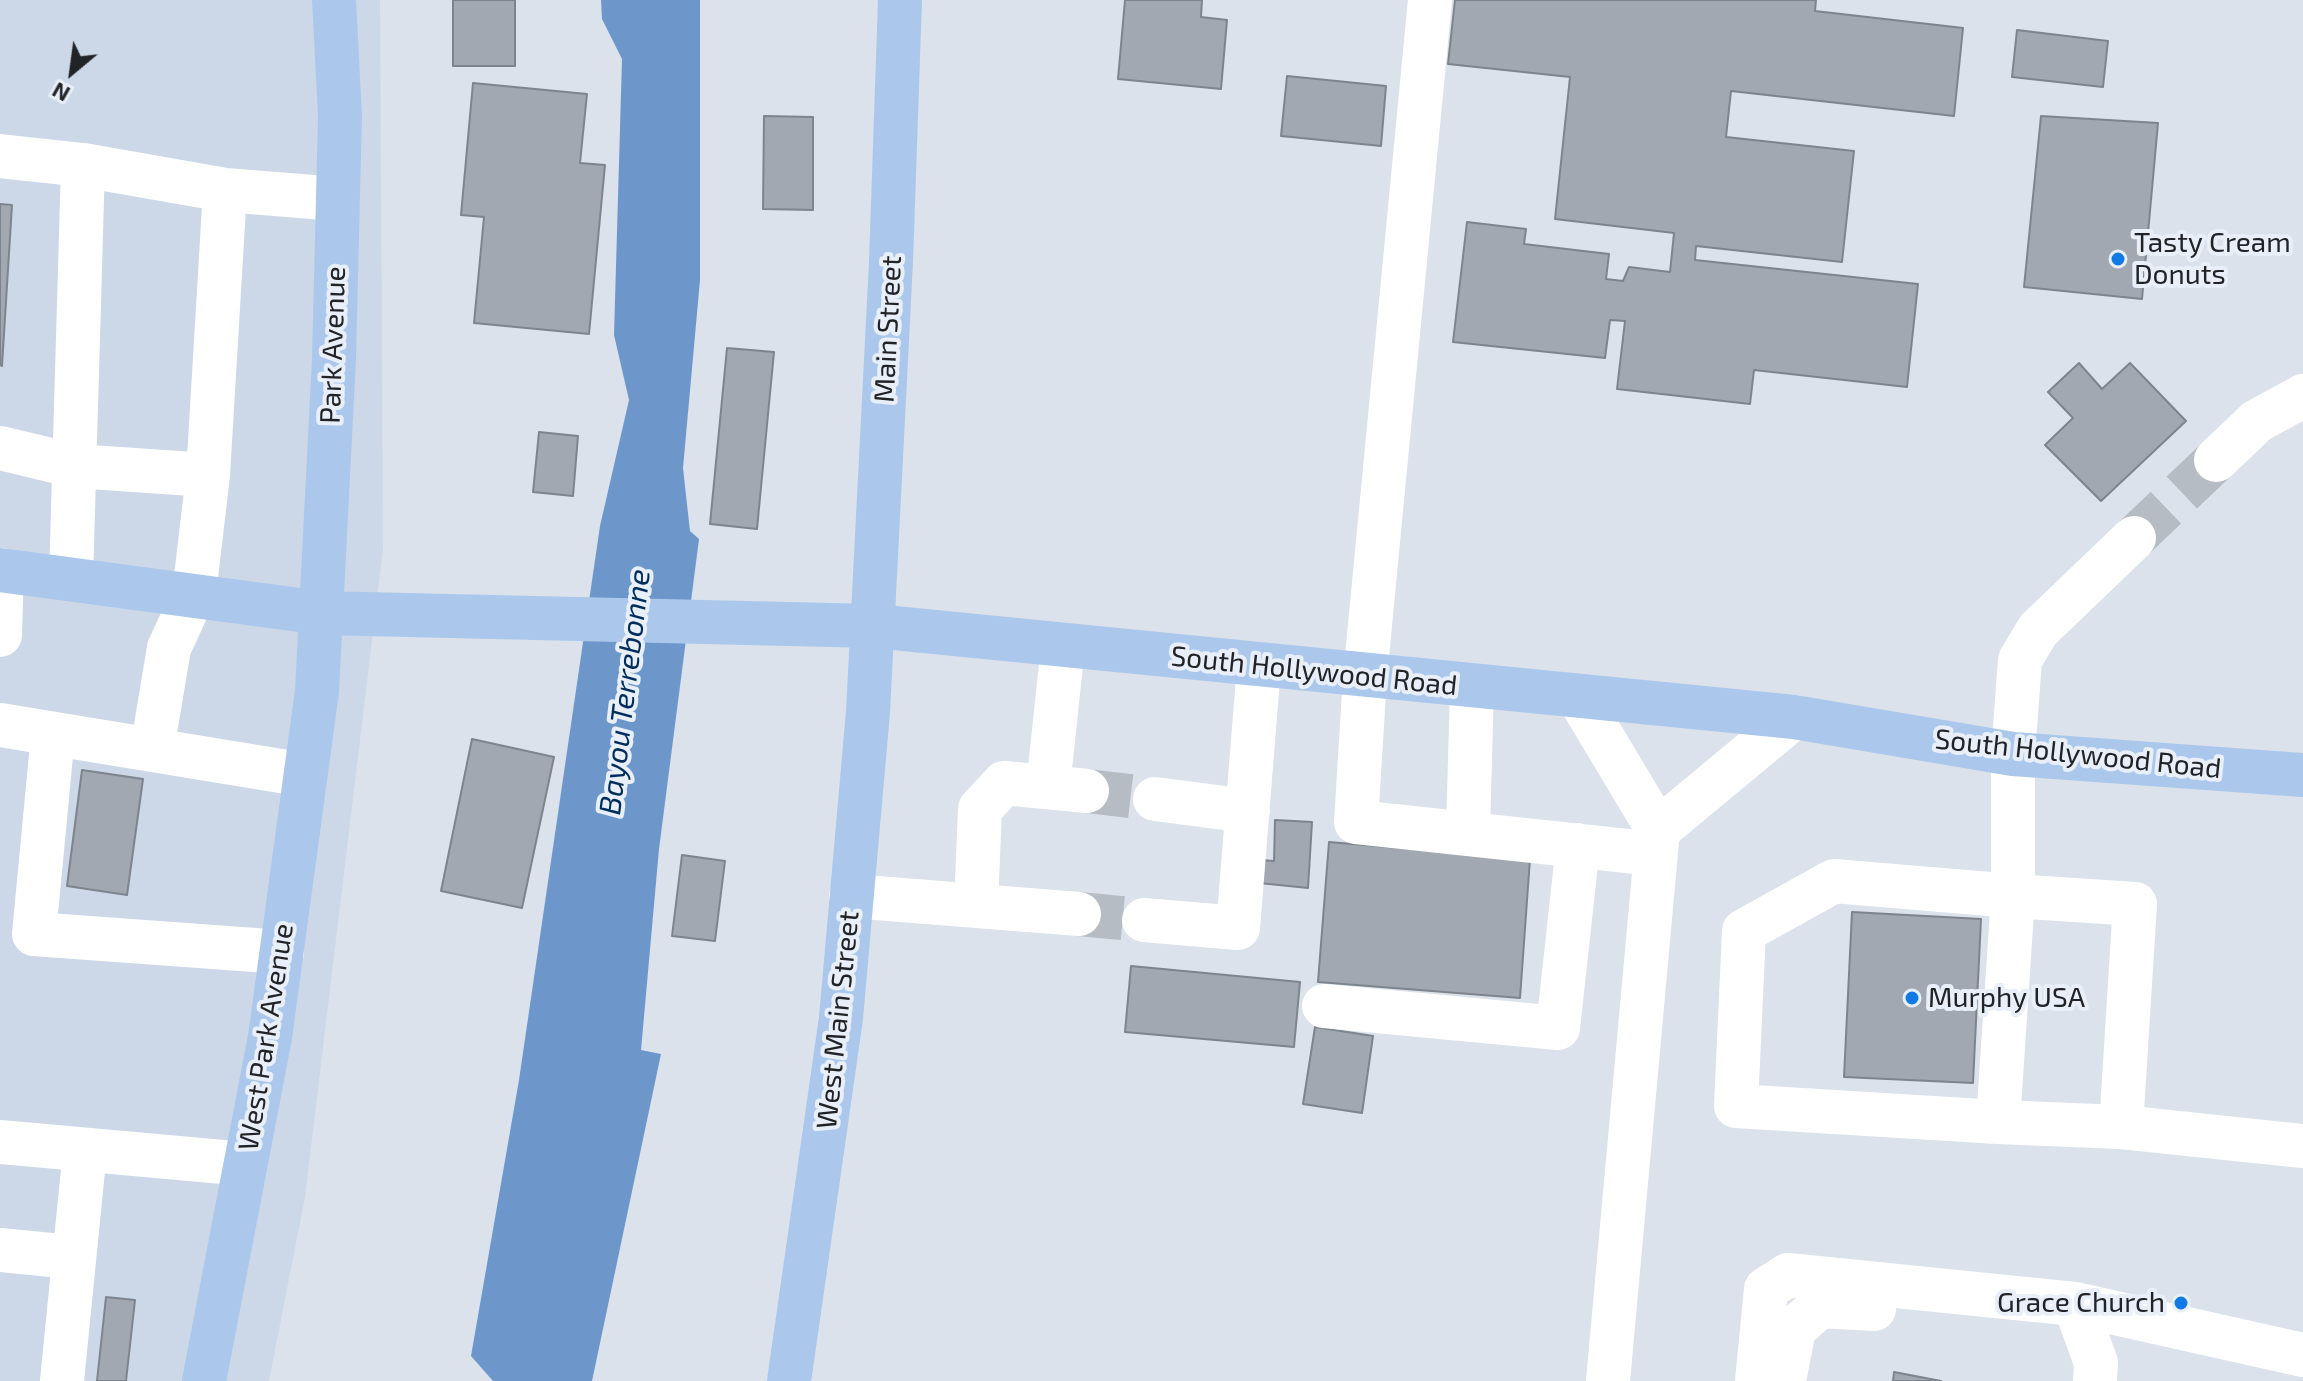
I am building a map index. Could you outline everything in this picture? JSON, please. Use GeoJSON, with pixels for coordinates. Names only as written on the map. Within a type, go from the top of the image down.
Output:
{"type":"FeatureCollection","features":[{"type":"Feature","properties":{"kind":"main road","name":"Park Avenue"},"geometry":{"type":"LineString","coordinates":[[317,691],[338,199],[340,116],[334,0]]}},
{"type":"Feature","properties":{"kind":"main road","name":"Main Street"},"geometry":{"type":"LineString","coordinates":[[873,642],[900,0]]}},
{"type":"Feature","properties":{"kind":"main road","name":"South Hollywood Road"},"geometry":{"type":"LineString","coordinates":[[1,570],[322,613],[459,619],[791,623],[873,642],[1063,646],[1794,717],[2013,754],[2303,775]]}},
{"type":"Feature","properties":{"kind":"main road","name":"West Main Street"},"geometry":{"type":"LineString","coordinates":[[789,1381],[841,1018],[873,642]]}},
{"type":"Feature","properties":{"kind":"main road","name":"West Park Avenue"},"geometry":{"type":"LineString","coordinates":[[204,1381],[270,1037],[317,691]]}},
{"type":"Feature","properties":{"kind":"street"},"geometry":{"type":"LineString","coordinates":[[1430,0],[1365,677],[1356,822],[1578,845],[1657,842],[1794,717]]}},
{"type":"Feature","properties":{"kind":"street"},"geometry":{"type":"LineString","coordinates":[[0,156],[83,165],[225,190],[338,199]]}},
{"type":"Feature","properties":{"kind":"street"},"geometry":{"type":"LineString","coordinates":[[71,579],[83,165]]}},
{"type":"Feature","properties":{"kind":"street"},"geometry":{"type":"LineString","coordinates":[[152,750],[169,648],[194,594],[208,475],[225,190]]}},
{"type":"Feature","properties":{"kind":"street"},"geometry":{"type":"LineString","coordinates":[[2216,460],[2257,421],[2303,396]]}},
{"type":"Feature","properties":{"kind":"street"},"geometry":{"type":"LineString","coordinates":[[0,448],[75,466],[208,475]]}},
{"type":"Feature","properties":{"kind":"street"},"geometry":{"type":"LineString","coordinates":[[1998,1122],[2013,896],[2013,754],[2020,660],[2038,630],[2134,538]]}},
{"type":"Feature","properties":{"kind":"street"},"geometry":{"type":"LineString","coordinates":[[0,635],[1,570]]}},
{"type":"Feature","properties":{"kind":"street"},"geometry":{"type":"LineString","coordinates":[[976,906],[980,809],[1004,783],[1067,789],[1063,646]]}},
{"type":"Feature","properties":{"kind":"street"},"geometry":{"type":"LineString","coordinates":[[1144,920],[1238,928],[1259,666]]}},
{"type":"Feature","properties":{"kind":"street"},"geometry":{"type":"LineString","coordinates":[[1468,832],[1472,687]]}},
{"type":"Feature","properties":{"kind":"street"},"geometry":{"type":"LineString","coordinates":[[1579,698],[1657,842],[1608,1381]]}},
{"type":"Feature","properties":{"kind":"street"},"geometry":{"type":"LineString","coordinates":[[0,725],[305,775]]}},
{"type":"Feature","properties":{"kind":"street"},"geometry":{"type":"LineString","coordinates":[[53,734],[34,934],[282,952]]}},
{"type":"Feature","properties":{"kind":"street"},"geometry":{"type":"LineString","coordinates":[[1155,799],[1248,811]]}},
{"type":"Feature","properties":{"kind":"street"},"geometry":{"type":"LineString","coordinates":[[1324,1006],[1558,1028],[1578,845]]}},
{"type":"Feature","properties":{"kind":"street"},"geometry":{"type":"LineString","coordinates":[[2121,1127],[2135,904],[1834,881],[1744,931],[1736,1106],[2121,1127],[2303,1146]]}},
{"type":"Feature","properties":{"kind":"street"},"geometry":{"type":"LineString","coordinates":[[851,896],[1079,914]]}},
{"type":"Feature","properties":{"kind":"street"},"geometry":{"type":"LineString","coordinates":[[0,1142],[245,1164]]}},
{"type":"Feature","properties":{"kind":"street"},"geometry":{"type":"LineString","coordinates":[[62,1381],[71,1257],[85,1150]]}},
{"type":"Feature","properties":{"kind":"street"},"geometry":{"type":"LineString","coordinates":[[0,1250],[71,1257]]}},
{"type":"Feature","properties":{"kind":"street"},"geometry":{"type":"LineString","coordinates":[[1757,1381],[1766,1289],[1788,1275],[2079,1316],[2303,1355]]}},
{"type":"Feature","properties":{"kind":"street"},"geometry":{"type":"LineString","coordinates":[[1784,1381],[1785,1361],[1794,1329],[1820,1306],[2079,1316]]}},
{"type":"Feature","properties":{"kind":"street"},"geometry":{"type":"LineString","coordinates":[[2079,1316],[2096,1363],[2095,1381]]}},
{"type":"Feature","properties":{"kind":"shaded area"},"geometry":{"type":"Polygon","coordinates":[[[0,0],[380,0],[383,549],[305,1197],[269,1381],[0,1381],[0,0]]]}},
{"type":"Feature","properties":{"kind":"water","name":"Bayou Terrebonne"},"geometry":{"type":"Polygon","coordinates":[[[601,0],[700,0],[700,280],[683,468],[690,531],[699,539],[659,849],[641,1050],[661,1054],[592,1381],[493,1381],[471,1356],[519,1080],[600,526],[629,400],[614,335],[622,59],[602,19],[601,0]]]}},
{"type":"Feature","properties":{"kind":"building"},"geometry":{"type":"Polygon","coordinates":[[[453,0],[515,0],[515,66],[453,66],[453,0]]]}},
{"type":"Feature","properties":{"kind":"building"},"geometry":{"type":"Polygon","coordinates":[[[1125,0],[1202,0],[1201,17],[1227,20],[1221,89],[1118,79],[1125,0]]]}},
{"type":"Feature","properties":{"kind":"building"},"geometry":{"type":"Polygon","coordinates":[[[1455,0],[1816,0],[1815,11],[1963,28],[1954,116],[1731,91],[1726,137],[1854,151],[1842,262],[1696,246],[1695,260],[1918,284],[1907,387],[1754,370],[1750,404],[1617,389],[1625,321],[1610,320],[1605,358],[1453,342],[1467,222],[1526,229],[1524,244],[1609,254],[1606,279],[1623,281],[1629,267],[1670,272],[1674,233],[1555,219],[1570,77],[1448,64],[1455,0]]]}},
{"type":"Feature","properties":{"kind":"building"},"geometry":{"type":"Polygon","coordinates":[[[2017,30],[2108,41],[2103,87],[2012,77],[2017,30]]]}},
{"type":"Feature","properties":{"kind":"building"},"geometry":{"type":"Polygon","coordinates":[[[1287,76],[1386,86],[1381,146],[1281,136],[1287,76]]]}},
{"type":"Feature","properties":{"kind":"building"},"geometry":{"type":"Polygon","coordinates":[[[473,83],[587,94],[580,163],[605,165],[589,334],[474,323],[484,217],[461,215],[473,83]]]}},
{"type":"Feature","properties":{"kind":"building"},"geometry":{"type":"Polygon","coordinates":[[[764,116],[813,117],[813,210],[763,209],[764,116]]]}},
{"type":"Feature","properties":{"kind":"building"},"geometry":{"type":"Polygon","coordinates":[[[2041,116],[2158,123],[2142,299],[2024,287],[2041,116]]]}},
{"type":"Feature","properties":{"kind":"building"},"geometry":{"type":"Polygon","coordinates":[[[0,204],[12,205],[2,366],[0,365],[0,204]]]}},
{"type":"Feature","properties":{"kind":"building"},"geometry":{"type":"Polygon","coordinates":[[[727,348],[774,352],[757,529],[710,524],[727,348]]]}},
{"type":"Feature","properties":{"kind":"building"},"geometry":{"type":"Polygon","coordinates":[[[2079,363],[2102,389],[2130,363],[2186,421],[2101,501],[2045,445],[2073,418],[2048,392],[2079,363]]]}},
{"type":"Feature","properties":{"kind":"building"},"geometry":{"type":"Polygon","coordinates":[[[539,432],[578,436],[573,496],[533,492],[539,432]]]}},
{"type":"Feature","properties":{"kind":"building"},"geometry":{"type":"Polygon","coordinates":[[[472,739],[554,757],[522,908],[441,891],[472,739]]]}},
{"type":"Feature","properties":{"kind":"building"},"geometry":{"type":"Polygon","coordinates":[[[82,770],[143,779],[127,895],[67,886],[82,770]]]}},
{"type":"Feature","properties":{"kind":"building"},"geometry":{"type":"Polygon","coordinates":[[[1275,820],[1312,822],[1308,888],[1259,883],[1260,860],[1274,861],[1275,820]]]}},
{"type":"Feature","properties":{"kind":"building"},"geometry":{"type":"Polygon","coordinates":[[[1329,842],[1530,859],[1520,998],[1318,982],[1329,842]]]}},
{"type":"Feature","properties":{"kind":"building"},"geometry":{"type":"Polygon","coordinates":[[[682,855],[725,861],[715,941],[672,936],[682,855]]]}},
{"type":"Feature","properties":{"kind":"building","name":"Murphy USA"},"geometry":{"type":"Polygon","coordinates":[[[1852,912],[1981,919],[1973,1083],[1844,1077],[1852,912]]]}},
{"type":"Feature","properties":{"kind":"building"},"geometry":{"type":"Polygon","coordinates":[[[1131,966],[1300,982],[1294,1047],[1125,1032],[1131,966]]]}},
{"type":"Feature","properties":{"kind":"building"},"geometry":{"type":"Polygon","coordinates":[[[1315,1027],[1373,1036],[1362,1113],[1303,1104],[1315,1027]]]}},
{"type":"Feature","properties":{"kind":"building"},"geometry":{"type":"Polygon","coordinates":[[[106,1297],[135,1300],[126,1381],[97,1381],[106,1297]]]}},
{"type":"Feature","properties":{"kind":"building"},"geometry":{"type":"Polygon","coordinates":[[[1894,1372],[1941,1381],[1893,1381],[1894,1372]]]}},
{"type":"Feature","properties":{"kind":"tunnel"},"geometry":{"type":"LineString","coordinates":[[2134,538],[2216,460]]}},
{"type":"Feature","properties":{"kind":"tunnel"},"geometry":{"type":"LineString","coordinates":[[1087,791],[1155,799]]}},
{"type":"Feature","properties":{"kind":"tunnel"},"geometry":{"type":"LineString","coordinates":[[1079,914],[1144,920]]}},
{"type":"Feature","properties":{"kind":"place","name":"Tasty Cream Donuts"},"geometry":{"type":"Point","coordinates":[2118,259]}},
{"type":"Feature","properties":{"kind":"place","name":"Murphy USA"},"geometry":{"type":"Point","coordinates":[1912,998]}},
{"type":"Feature","properties":{"kind":"place","name":"Grace Church"},"geometry":{"type":"Point","coordinates":[2181,1303]}}]}
